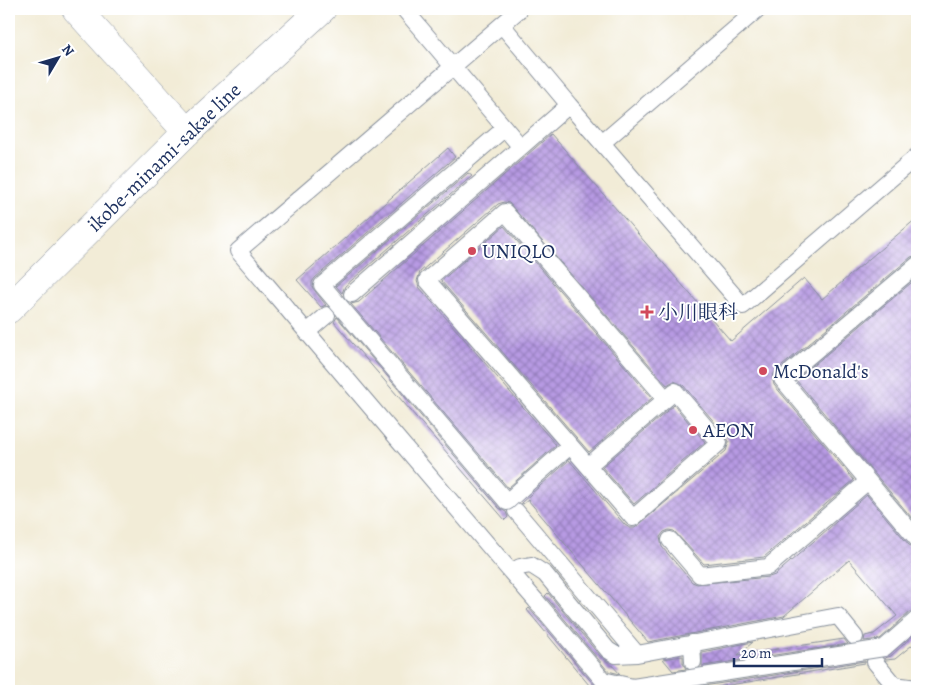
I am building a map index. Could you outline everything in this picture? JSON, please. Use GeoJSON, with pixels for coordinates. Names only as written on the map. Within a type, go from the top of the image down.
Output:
{"type":"FeatureCollection","features":[{"type":"Feature","properties":{"kind":"main road"},"geometry":{"type":"LineString","coordinates":[[76,9],[187,132]]}},
{"type":"Feature","properties":{"kind":"main road","name":"ikobe-minami-sakae line"},"geometry":{"type":"LineString","coordinates":[[9,309],[187,132],[322,9]]}},
{"type":"Feature","properties":{"kind":"lane"},"geometry":{"type":"LineString","coordinates":[[404,9],[521,147]]}},
{"type":"Feature","properties":{"kind":"lane"},"geometry":{"type":"LineString","coordinates":[[520,9],[238,251],[603,680],[633,687],[884,648],[912,623]]}},
{"type":"Feature","properties":{"kind":"lane"},"geometry":{"type":"LineString","coordinates":[[602,143],[758,9]]}},
{"type":"Feature","properties":{"kind":"lane"},"geometry":{"type":"LineString","coordinates":[[502,25],[743,306],[917,156]]}},
{"type":"Feature","properties":{"kind":"lane"},"geometry":{"type":"LineString","coordinates":[[352,294],[569,105]]}},
{"type":"Feature","properties":{"kind":"lane"},"geometry":{"type":"LineString","coordinates":[[505,128],[322,285],[507,502],[570,446]]}},
{"type":"Feature","properties":{"kind":"lane"},"geometry":{"type":"LineString","coordinates":[[588,466],[666,399],[675,391],[719,443],[633,518],[427,280],[505,212],[666,399]]}},
{"type":"Feature","properties":{"kind":"lane"},"geometry":{"type":"LineString","coordinates":[[917,265],[782,379],[917,539]]}},
{"type":"Feature","properties":{"kind":"lane"},"geometry":{"type":"LineString","coordinates":[[307,332],[327,315]]}},
{"type":"Feature","properties":{"kind":"lane"},"geometry":{"type":"LineString","coordinates":[[670,540],[700,575],[768,567],[868,481]]}},
{"type":"Feature","properties":{"kind":"lane"},"geometry":{"type":"LineString","coordinates":[[516,511],[637,654]]}},
{"type":"Feature","properties":{"kind":"lane"},"geometry":{"type":"LineString","coordinates":[[511,572],[520,567],[531,565],[545,574],[608,650],[616,655],[637,654],[838,616],[855,637]]}},
{"type":"Feature","properties":{"kind":"lane"},"geometry":{"type":"LineString","coordinates":[[692,643],[693,662]]}},
{"type":"Feature","properties":{"kind":"lane"},"geometry":{"type":"LineString","coordinates":[[875,662],[894,685],[917,688]]}},
{"type":"Feature","properties":{"kind":"building"},"geometry":{"type":"Polygon","coordinates":[[[551,134],[731,341],[804,278],[822,299],[917,218],[917,255],[911,257],[772,376],[774,385],[854,480],[764,557],[704,564],[674,531],[664,532],[660,537],[662,547],[692,582],[697,584],[769,577],[775,575],[867,495],[909,545],[917,549],[917,609],[910,612],[880,639],[864,641],[865,636],[874,634],[897,616],[849,560],[784,616],[648,642],[528,500],[523,504],[521,503],[569,460],[625,525],[635,528],[726,451],[729,442],[727,437],[683,385],[674,381],[667,385],[509,203],[498,204],[420,272],[417,281],[419,287],[556,445],[508,488],[351,304],[359,302],[551,134]]]}},
{"type":"Feature","properties":{"kind":"building"},"geometry":{"type":"Polygon","coordinates":[[[448,148],[455,157],[315,278],[312,282],[312,287],[326,305],[321,307],[297,280],[448,148]]]}},
{"type":"Feature","properties":{"kind":"building"},"geometry":{"type":"Polygon","coordinates":[[[468,173],[472,176],[345,286],[342,293],[336,286],[468,173]]]}},
{"type":"Feature","properties":{"kind":"building"},"geometry":{"type":"Polygon","coordinates":[[[504,226],[652,398],[589,452],[441,281],[504,226]]]}},
{"type":"Feature","properties":{"kind":"building"},"geometry":{"type":"Polygon","coordinates":[[[917,278],[917,524],[796,380],[917,278]]]}},
{"type":"Feature","properties":{"kind":"building"},"geometry":{"type":"Polygon","coordinates":[[[337,317],[499,508],[506,512],[508,517],[505,520],[334,322],[337,317]]]}},
{"type":"Feature","properties":{"kind":"building"},"geometry":{"type":"Polygon","coordinates":[[[674,405],[705,442],[634,504],[602,467],[674,405]]]}},
{"type":"Feature","properties":{"kind":"building"},"geometry":{"type":"Polygon","coordinates":[[[548,593],[600,656],[620,674],[608,671],[545,596],[548,593]]]}},
{"type":"Feature","properties":{"kind":"building"},"geometry":{"type":"Polygon","coordinates":[[[529,608],[595,686],[607,691],[594,691],[527,610],[529,608]]]}},
{"type":"Feature","properties":{"kind":"building"},"geometry":{"type":"Polygon","coordinates":[[[917,632],[917,641],[895,659],[886,660],[885,658],[891,656],[917,632]]]}},
{"type":"Feature","properties":{"kind":"building"},"geometry":{"type":"Polygon","coordinates":[[[844,639],[848,644],[702,666],[702,652],[753,642],[738,655],[844,639]]]}},
{"type":"Feature","properties":{"kind":"building"},"geometry":{"type":"Polygon","coordinates":[[[683,656],[683,663],[686,669],[673,671],[663,659],[683,656]]]}},
{"type":"Feature","properties":{"kind":"building"},"geometry":{"type":"Polygon","coordinates":[[[865,661],[865,663],[705,689],[704,686],[865,661]]]}},
{"type":"Feature","properties":{"kind":"place","name":"UNIQLO"},"geometry":{"type":"Point","coordinates":[472,251]}},
{"type":"Feature","properties":{"kind":"place","name":"小川眼科"},"geometry":{"type":"Point","coordinates":[647,312]}},
{"type":"Feature","properties":{"kind":"place","name":"McDonald's"},"geometry":{"type":"Point","coordinates":[763,371]}},
{"type":"Feature","properties":{"kind":"place","name":"AEON"},"geometry":{"type":"Point","coordinates":[693,430]}}]}
